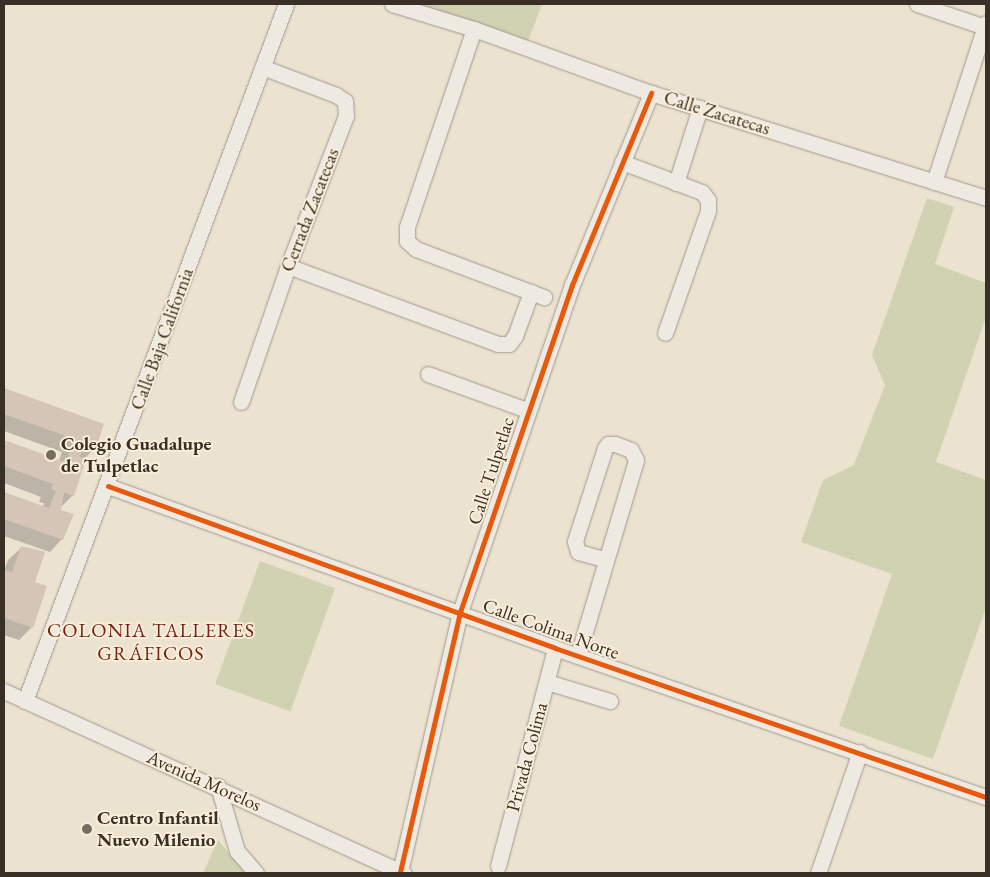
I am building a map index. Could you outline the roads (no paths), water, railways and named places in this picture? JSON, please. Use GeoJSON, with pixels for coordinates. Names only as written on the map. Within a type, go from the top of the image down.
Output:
{"type":"FeatureCollection","features":[{"type":"Feature","properties":{"kind":"street","name":"Calle Baja California"},"geometry":{"type":"LineString","coordinates":[[25,701],[108,486],[286,4]]}},
{"type":"Feature","properties":{"kind":"street","name":"Calle Zacatecas"},"geometry":{"type":"LineString","coordinates":[[392,4],[474,29],[651,93],[986,198]]}},
{"type":"Feature","properties":{"kind":"street"},"geometry":{"type":"LineString","coordinates":[[917,4],[986,25],[934,182]]}},
{"type":"Feature","properties":{"kind":"street"},"geometry":{"type":"LineString","coordinates":[[288,266],[498,344],[509,344],[537,294],[416,249],[408,241],[408,227],[474,29]]}},
{"type":"Feature","properties":{"kind":"street","name":"Cerrada Zacatecas"},"geometry":{"type":"LineString","coordinates":[[240,402],[288,266],[346,116],[345,101],[262,67]]}},
{"type":"Feature","properties":{"kind":"street","name":"Calle Tulpetlac"},"geometry":{"type":"LineString","coordinates":[[402,872],[460,612],[527,410],[572,285],[651,93]]}},
{"type":"Feature","properties":{"kind":"street"},"geometry":{"type":"LineString","coordinates":[[676,183],[700,108]]}},
{"type":"Feature","properties":{"kind":"street"},"geometry":{"type":"LineString","coordinates":[[622,162],[702,192],[708,200],[708,211],[665,333]]}},
{"type":"Feature","properties":{"kind":"street"},"geometry":{"type":"LineString","coordinates":[[428,374],[527,410]]}},
{"type":"Feature","properties":{"kind":"street"},"geometry":{"type":"LineString","coordinates":[[578,655],[604,559],[636,460],[631,450],[615,444],[608,444],[605,448],[575,541],[578,552],[604,559]]}},
{"type":"Feature","properties":{"kind":"street","name":"Calle Colima Norte"},"geometry":{"type":"LineString","coordinates":[[108,486],[555,648],[986,797]]}},
{"type":"Feature","properties":{"kind":"street","name":"Privada Colima"},"geometry":{"type":"LineString","coordinates":[[498,866],[555,648]]}},
{"type":"Feature","properties":{"kind":"street"},"geometry":{"type":"LineString","coordinates":[[547,682],[610,701]]}},
{"type":"Feature","properties":{"kind":"street","name":"Avenida Morelos"},"geometry":{"type":"LineString","coordinates":[[4,691],[218,786],[402,872]]}},
{"type":"Feature","properties":{"kind":"street"},"geometry":{"type":"LineString","coordinates":[[818,873],[860,752]]}},
{"type":"Feature","properties":{"kind":"street"},"geometry":{"type":"LineString","coordinates":[[218,786],[237,851],[256,873]]}},
{"type":"Feature","properties":{"kind":"place","name":"Colegio Guadalupe de Tulpetlac"},"geometry":{"type":"Point","coordinates":[51,455]}},
{"type":"Feature","properties":{"kind":"place","name":"Centro Infantil Nuevo Milenio"},"geometry":{"type":"Point","coordinates":[87,829]}},
{"type":"Feature","properties":{"kind":"district","name":"COLONIA TALLERES GRÁFICOS"},"geometry":{"type":"Point","coordinates":[151,642]}}]}
